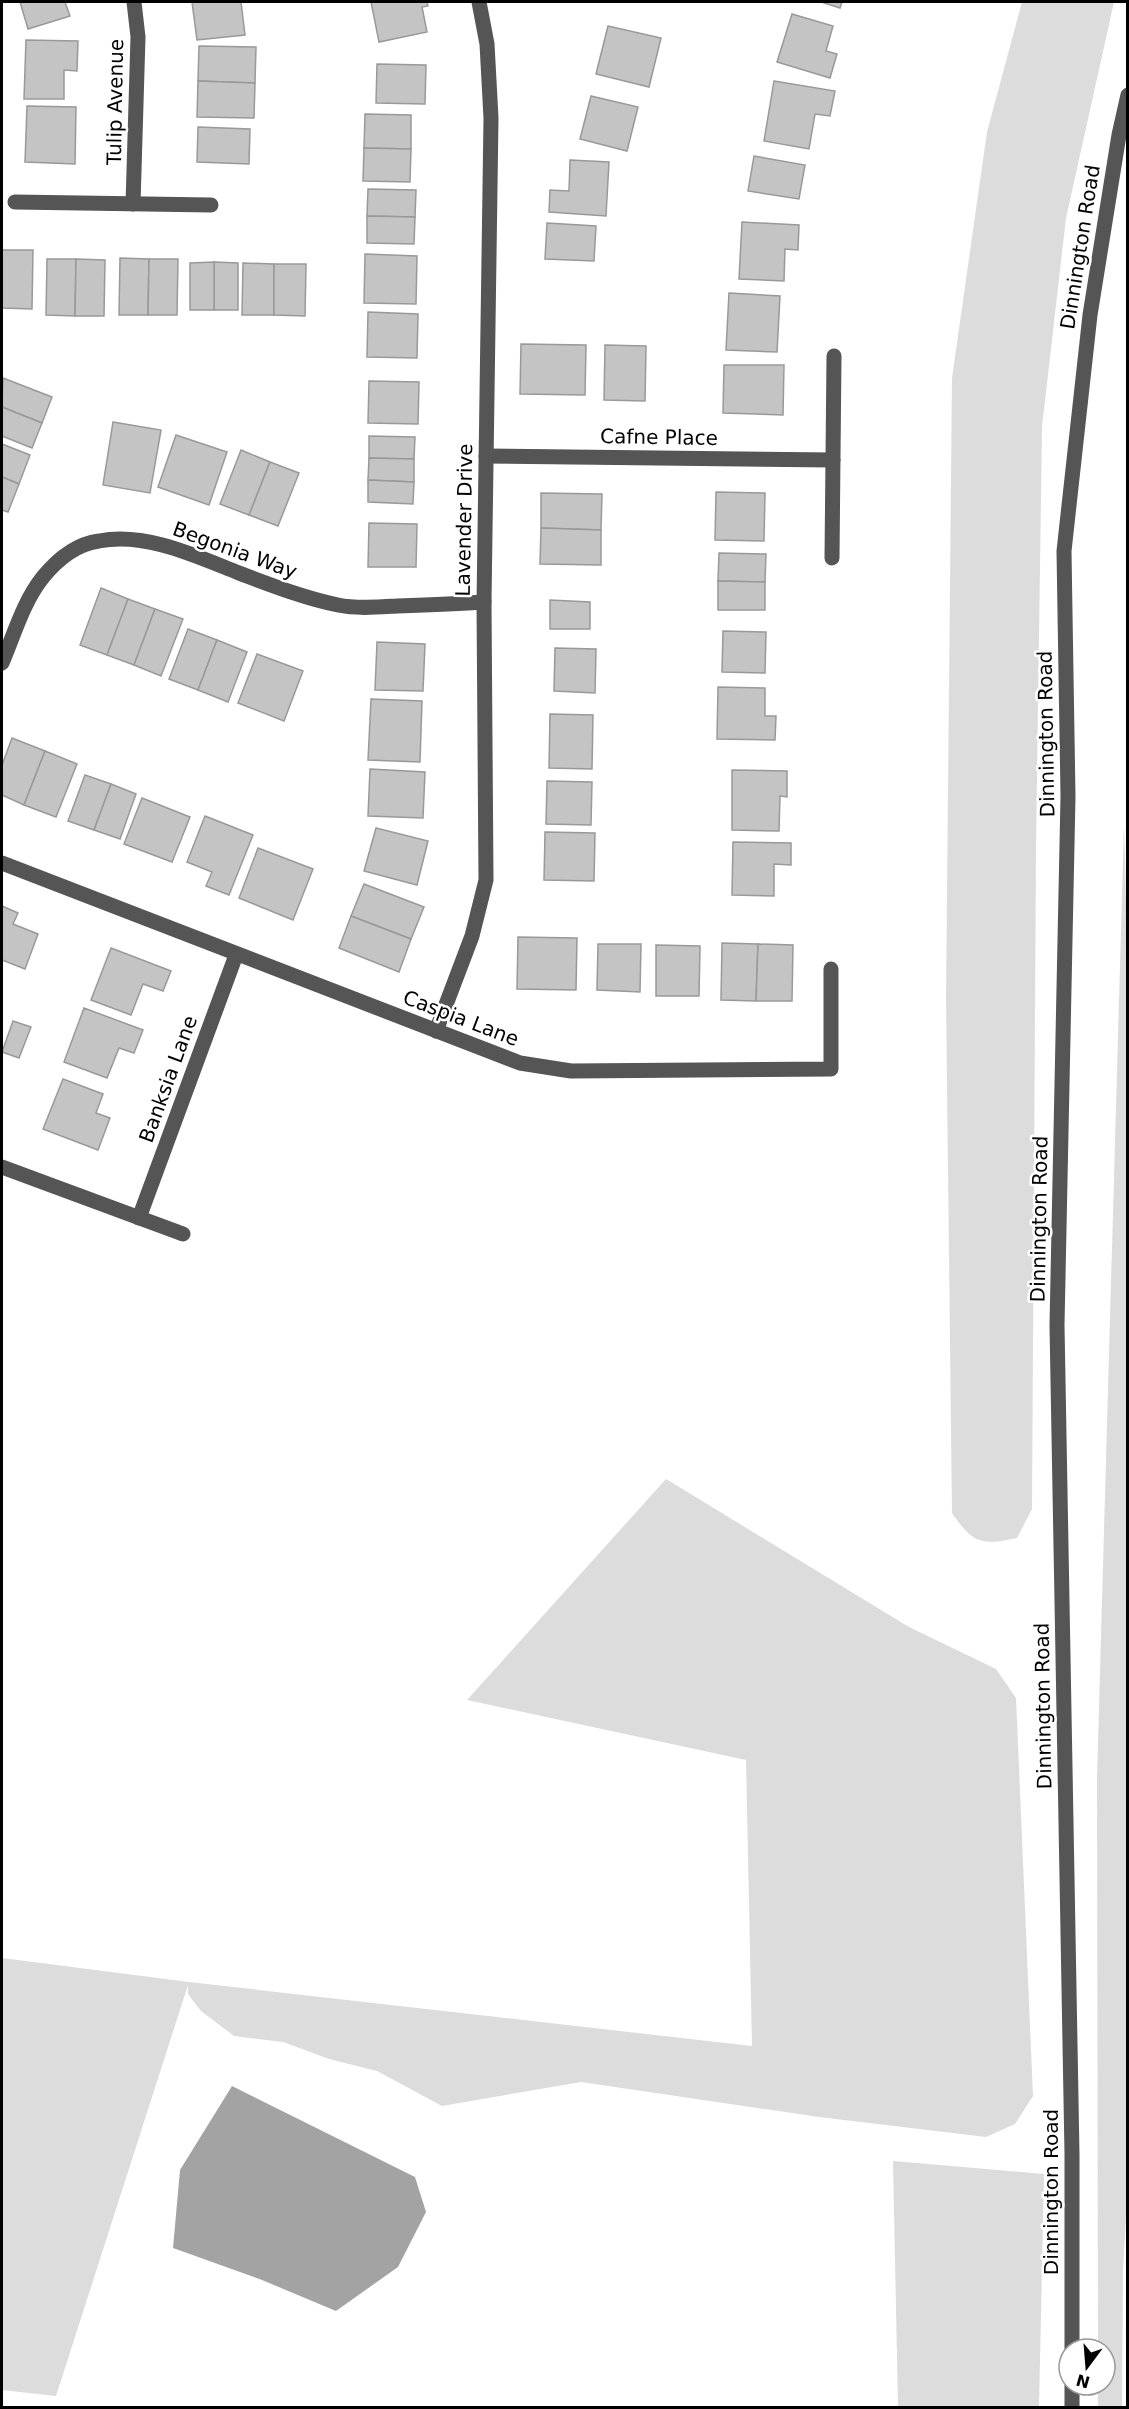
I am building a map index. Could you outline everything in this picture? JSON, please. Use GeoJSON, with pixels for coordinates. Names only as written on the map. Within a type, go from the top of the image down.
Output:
{"type":"FeatureCollection","features":[{"type":"Feature","properties":{"kind":"street","name":"Tulip Avenue"},"geometry":{"type":"LineString","coordinates":[[134,2],[138,37],[134,204]]}},
{"type":"Feature","properties":{"kind":"street","name":"Lavender Drive"},"geometry":{"type":"LineString","coordinates":[[436,1031],[472,936],[486,880],[484,602],[491,118],[487,44],[479,2]]}},
{"type":"Feature","properties":{"kind":"street","name":"Dinnington Road"},"geometry":{"type":"LineString","coordinates":[[1072,2337],[1072,2142],[1057,1325],[1068,796],[1064,551],[1090,315],[1119,135],[1128,95]]}},
{"type":"Feature","properties":{"kind":"street"},"geometry":{"type":"LineString","coordinates":[[15,202],[211,205]]}},
{"type":"Feature","properties":{"kind":"street"},"geometry":{"type":"LineString","coordinates":[[832,558],[834,356]]}},
{"type":"Feature","properties":{"kind":"street","name":"Cafne Place"},"geometry":{"type":"LineString","coordinates":[[486,456],[833,460]]}},
{"type":"Feature","properties":{"kind":"street","name":"Begonia Way"},"geometry":{"type":"LineString","coordinates":[[2,663],[26,604],[42,578],[58,561],[74,550],[97,541],[122,539],[153,543],[190,553],[302,596],[341,606],[381,607],[484,602]]}},
{"type":"Feature","properties":{"kind":"street","name":"Caspia Lane"},"geometry":{"type":"LineString","coordinates":[[2,863],[520,1063],[571,1071],[831,1070],[831,969]]}},
{"type":"Feature","properties":{"kind":"street","name":"Banksia Lane"},"geometry":{"type":"LineString","coordinates":[[139,1218],[236,955]]}},
{"type":"Feature","properties":{"kind":"street"},"geometry":{"type":"LineString","coordinates":[[2,1167],[183,1234]]}},
{"type":"Feature","properties":{"kind":"shaded area"},"geometry":{"type":"Polygon","coordinates":[[[1022,2],[1114,2],[1066,218],[1042,427],[1036,846],[1032,1509],[1017,1538],[986,1542],[978,1540],[966,1531],[952,1513],[946,997],[952,378],[987,132],[1022,2]]]}},
{"type":"Feature","properties":{"kind":"shaded area"},"geometry":{"type":"Polygon","coordinates":[[[1124,824],[1128,975],[1128,2181],[1123,2270],[1122,2407],[1098,2408],[1098,2397],[1117,2397],[1117,2337],[1098,2337],[1097,1778],[1124,824]]]}},
{"type":"Feature","properties":{"kind":"shaded area"},"geometry":{"type":"Polygon","coordinates":[[[666,1479],[909,1627],[996,1669],[1016,1698],[1033,2096],[1015,2124],[986,2137],[819,2117],[581,2082],[442,2106],[377,2071],[329,2059],[283,2042],[234,2036],[201,2011],[188,1994],[188,1985],[56,2396],[2,2390],[2,1958],[189,1982],[752,2046],[746,1760],[467,1700],[666,1479]]]}},
{"type":"Feature","properties":{"kind":"shaded area"},"geometry":{"type":"Polygon","coordinates":[[[232,2086],[415,2177],[426,2212],[398,2267],[336,2311],[262,2280],[173,2248],[180,2170],[232,2086]]]}},
{"type":"Feature","properties":{"kind":"shaded area"},"geometry":{"type":"Polygon","coordinates":[[[893,2161],[1044,2174],[1039,2407],[898,2407],[893,2161]]]}},
{"type":"Feature","properties":{"kind":"building"},"geometry":{"type":"Polygon","coordinates":[[[20,2],[65,2],[70,16],[28,29],[20,2]]]}},
{"type":"Feature","properties":{"kind":"building"},"geometry":{"type":"Polygon","coordinates":[[[192,2],[241,2],[245,35],[197,40],[192,2]]]}},
{"type":"Feature","properties":{"kind":"building"},"geometry":{"type":"Polygon","coordinates":[[[371,2],[427,2],[428,6],[422,7],[427,32],[379,42],[371,2]]]}},
{"type":"Feature","properties":{"kind":"building"},"geometry":{"type":"Polygon","coordinates":[[[821,2],[842,2],[840,8],[821,2]]]}},
{"type":"Feature","properties":{"kind":"building"},"geometry":{"type":"Polygon","coordinates":[[[792,14],[833,26],[826,51],[837,54],[830,78],[777,62],[792,14]]]}},
{"type":"Feature","properties":{"kind":"building"},"geometry":{"type":"Polygon","coordinates":[[[608,26],[661,38],[649,87],[596,74],[608,26]]]}},
{"type":"Feature","properties":{"kind":"building"},"geometry":{"type":"Polygon","coordinates":[[[26,40],[78,41],[77,71],[64,70],[64,99],[24,99],[26,40]]]}},
{"type":"Feature","properties":{"kind":"building"},"geometry":{"type":"Polygon","coordinates":[[[199,46],[256,47],[255,83],[198,81],[199,46]]]}},
{"type":"Feature","properties":{"kind":"building"},"geometry":{"type":"Polygon","coordinates":[[[377,64],[426,65],[425,104],[376,103],[377,64]]]}},
{"type":"Feature","properties":{"kind":"building"},"geometry":{"type":"Polygon","coordinates":[[[198,81],[255,83],[254,118],[197,117],[198,81]]]}},
{"type":"Feature","properties":{"kind":"building"},"geometry":{"type":"Polygon","coordinates":[[[774,81],[835,91],[830,116],[815,114],[809,149],[764,141],[774,81]]]}},
{"type":"Feature","properties":{"kind":"building"},"geometry":{"type":"Polygon","coordinates":[[[591,96],[638,107],[627,151],[580,139],[591,96]]]}},
{"type":"Feature","properties":{"kind":"building"},"geometry":{"type":"Polygon","coordinates":[[[27,106],[76,107],[75,164],[25,162],[27,106]]]}},
{"type":"Feature","properties":{"kind":"building"},"geometry":{"type":"Polygon","coordinates":[[[365,114],[411,115],[411,149],[364,148],[365,114]]]}},
{"type":"Feature","properties":{"kind":"building"},"geometry":{"type":"Polygon","coordinates":[[[198,127],[250,129],[249,164],[197,162],[198,127]]]}},
{"type":"Feature","properties":{"kind":"building"},"geometry":{"type":"Polygon","coordinates":[[[364,148],[411,149],[410,182],[363,181],[364,148]]]}},
{"type":"Feature","properties":{"kind":"building"},"geometry":{"type":"Polygon","coordinates":[[[754,156],[805,165],[799,199],[748,191],[754,156]]]}},
{"type":"Feature","properties":{"kind":"building"},"geometry":{"type":"Polygon","coordinates":[[[570,160],[609,162],[606,216],[549,212],[550,190],[569,191],[570,160]]]}},
{"type":"Feature","properties":{"kind":"building"},"geometry":{"type":"Polygon","coordinates":[[[368,189],[416,190],[415,217],[367,216],[368,189]]]}},
{"type":"Feature","properties":{"kind":"building"},"geometry":{"type":"Polygon","coordinates":[[[367,216],[415,217],[414,244],[367,243],[367,216]]]}},
{"type":"Feature","properties":{"kind":"building"},"geometry":{"type":"Polygon","coordinates":[[[742,222],[799,225],[798,250],[785,249],[784,281],[739,279],[742,222]]]}},
{"type":"Feature","properties":{"kind":"building"},"geometry":{"type":"Polygon","coordinates":[[[547,223],[596,226],[594,261],[545,259],[547,223]]]}},
{"type":"Feature","properties":{"kind":"building"},"geometry":{"type":"Polygon","coordinates":[[[2,250],[33,250],[32,309],[2,308],[2,250]]]}},
{"type":"Feature","properties":{"kind":"building"},"geometry":{"type":"Polygon","coordinates":[[[365,254],[417,256],[416,304],[364,303],[365,254]]]}},
{"type":"Feature","properties":{"kind":"building"},"geometry":{"type":"Polygon","coordinates":[[[120,258],[149,259],[148,315],[119,315],[120,258]]]}},
{"type":"Feature","properties":{"kind":"building"},"geometry":{"type":"Polygon","coordinates":[[[47,259],[76,259],[75,316],[46,315],[47,259]]]}},
{"type":"Feature","properties":{"kind":"building"},"geometry":{"type":"Polygon","coordinates":[[[76,259],[105,260],[104,316],[75,316],[76,259]]]}},
{"type":"Feature","properties":{"kind":"building"},"geometry":{"type":"Polygon","coordinates":[[[149,259],[178,259],[177,315],[148,315],[149,259]]]}},
{"type":"Feature","properties":{"kind":"building"},"geometry":{"type":"Polygon","coordinates":[[[214,262],[238,263],[238,310],[214,310],[214,262]]]}},
{"type":"Feature","properties":{"kind":"building"},"geometry":{"type":"Polygon","coordinates":[[[214,262],[214,310],[190,310],[190,263],[214,262]]]}},
{"type":"Feature","properties":{"kind":"building"},"geometry":{"type":"Polygon","coordinates":[[[243,263],[274,264],[274,315],[242,315],[243,263]]]}},
{"type":"Feature","properties":{"kind":"building"},"geometry":{"type":"Polygon","coordinates":[[[274,264],[306,264],[305,316],[274,315],[274,264]]]}},
{"type":"Feature","properties":{"kind":"building"},"geometry":{"type":"Polygon","coordinates":[[[729,293],[780,296],[777,352],[726,350],[729,293]]]}},
{"type":"Feature","properties":{"kind":"building"},"geometry":{"type":"Polygon","coordinates":[[[368,312],[418,314],[417,358],[367,357],[368,312]]]}},
{"type":"Feature","properties":{"kind":"building"},"geometry":{"type":"Polygon","coordinates":[[[521,344],[586,345],[585,395],[520,394],[521,344]]]}},
{"type":"Feature","properties":{"kind":"building"},"geometry":{"type":"Polygon","coordinates":[[[605,345],[646,346],[645,401],[604,400],[605,345]]]}},
{"type":"Feature","properties":{"kind":"building"},"geometry":{"type":"Polygon","coordinates":[[[724,365],[784,365],[783,415],[723,413],[724,365]]]}},
{"type":"Feature","properties":{"kind":"building"},"geometry":{"type":"Polygon","coordinates":[[[3,378],[52,397],[42,423],[2,407],[3,378]]]}},
{"type":"Feature","properties":{"kind":"building"},"geometry":{"type":"Polygon","coordinates":[[[369,381],[419,382],[418,424],[368,423],[369,381]]]}},
{"type":"Feature","properties":{"kind":"building"},"geometry":{"type":"Polygon","coordinates":[[[2,407],[42,423],[32,448],[2,436],[2,407]]]}},
{"type":"Feature","properties":{"kind":"building"},"geometry":{"type":"Polygon","coordinates":[[[113,422],[161,430],[150,493],[103,485],[113,422]]]}},
{"type":"Feature","properties":{"kind":"building"},"geometry":{"type":"Polygon","coordinates":[[[176,435],[227,452],[209,505],[158,487],[176,435]]]}},
{"type":"Feature","properties":{"kind":"building"},"geometry":{"type":"Polygon","coordinates":[[[369,436],[415,437],[414,459],[369,458],[369,436]]]}},
{"type":"Feature","properties":{"kind":"building"},"geometry":{"type":"Polygon","coordinates":[[[2,444],[30,455],[19,484],[2,477],[2,444]]]}},
{"type":"Feature","properties":{"kind":"building"},"geometry":{"type":"Polygon","coordinates":[[[241,450],[270,462],[249,515],[220,504],[241,450]]]}},
{"type":"Feature","properties":{"kind":"building"},"geometry":{"type":"Polygon","coordinates":[[[369,458],[414,459],[414,482],[368,480],[369,458]]]}},
{"type":"Feature","properties":{"kind":"building"},"geometry":{"type":"Polygon","coordinates":[[[270,462],[299,473],[278,526],[249,515],[270,462]]]}},
{"type":"Feature","properties":{"kind":"building"},"geometry":{"type":"Polygon","coordinates":[[[2,477],[19,484],[8,512],[2,510],[2,477]]]}},
{"type":"Feature","properties":{"kind":"building"},"geometry":{"type":"Polygon","coordinates":[[[368,480],[414,482],[413,504],[368,502],[368,480]]]}},
{"type":"Feature","properties":{"kind":"building"},"geometry":{"type":"Polygon","coordinates":[[[716,492],[765,493],[764,541],[715,540],[716,492]]]}},
{"type":"Feature","properties":{"kind":"building"},"geometry":{"type":"Polygon","coordinates":[[[541,493],[602,494],[601,530],[541,528],[541,493]]]}},
{"type":"Feature","properties":{"kind":"building"},"geometry":{"type":"Polygon","coordinates":[[[369,523],[417,524],[416,567],[368,567],[369,523]]]}},
{"type":"Feature","properties":{"kind":"building"},"geometry":{"type":"Polygon","coordinates":[[[541,528],[601,530],[601,565],[540,564],[541,528]]]}},
{"type":"Feature","properties":{"kind":"building"},"geometry":{"type":"Polygon","coordinates":[[[719,553],[766,554],[765,582],[718,581],[719,553]]]}},
{"type":"Feature","properties":{"kind":"building"},"geometry":{"type":"Polygon","coordinates":[[[718,581],[765,582],[765,610],[718,610],[718,581]]]}},
{"type":"Feature","properties":{"kind":"building"},"geometry":{"type":"Polygon","coordinates":[[[101,588],[128,599],[107,655],[80,645],[101,588]]]}},
{"type":"Feature","properties":{"kind":"building"},"geometry":{"type":"Polygon","coordinates":[[[128,599],[155,609],[134,665],[107,655],[128,599]]]}},
{"type":"Feature","properties":{"kind":"building"},"geometry":{"type":"Polygon","coordinates":[[[550,600],[590,602],[590,629],[550,629],[550,600]]]}},
{"type":"Feature","properties":{"kind":"building"},"geometry":{"type":"Polygon","coordinates":[[[155,609],[183,619],[161,676],[134,665],[155,609]]]}},
{"type":"Feature","properties":{"kind":"building"},"geometry":{"type":"Polygon","coordinates":[[[188,629],[217,640],[198,690],[169,679],[188,629]]]}},
{"type":"Feature","properties":{"kind":"building"},"geometry":{"type":"Polygon","coordinates":[[[723,631],[766,632],[765,673],[722,672],[723,631]]]}},
{"type":"Feature","properties":{"kind":"building"},"geometry":{"type":"Polygon","coordinates":[[[217,640],[247,652],[228,702],[198,690],[217,640]]]}},
{"type":"Feature","properties":{"kind":"building"},"geometry":{"type":"Polygon","coordinates":[[[377,642],[425,644],[423,691],[375,690],[377,642]]]}},
{"type":"Feature","properties":{"kind":"building"},"geometry":{"type":"Polygon","coordinates":[[[555,648],[596,649],[595,693],[554,691],[555,648]]]}},
{"type":"Feature","properties":{"kind":"building"},"geometry":{"type":"Polygon","coordinates":[[[257,654],[303,671],[284,721],[238,703],[257,654]]]}},
{"type":"Feature","properties":{"kind":"building"},"geometry":{"type":"Polygon","coordinates":[[[718,687],[765,688],[765,716],[776,716],[775,740],[717,739],[718,687]]]}},
{"type":"Feature","properties":{"kind":"building"},"geometry":{"type":"Polygon","coordinates":[[[371,699],[422,701],[420,762],[368,760],[371,699]]]}},
{"type":"Feature","properties":{"kind":"building"},"geometry":{"type":"Polygon","coordinates":[[[550,714],[593,715],[592,769],[549,768],[550,714]]]}},
{"type":"Feature","properties":{"kind":"building"},"geometry":{"type":"Polygon","coordinates":[[[12,738],[45,751],[24,805],[2,795],[2,765],[12,738]]]}},
{"type":"Feature","properties":{"kind":"building"},"geometry":{"type":"Polygon","coordinates":[[[45,751],[77,764],[56,817],[24,805],[45,751]]]}},
{"type":"Feature","properties":{"kind":"building"},"geometry":{"type":"Polygon","coordinates":[[[370,769],[425,772],[423,818],[368,816],[370,769]]]}},
{"type":"Feature","properties":{"kind":"building"},"geometry":{"type":"Polygon","coordinates":[[[732,770],[787,771],[787,797],[780,796],[779,831],[732,830],[732,770]]]}},
{"type":"Feature","properties":{"kind":"building"},"geometry":{"type":"Polygon","coordinates":[[[85,775],[111,784],[94,830],[68,821],[85,775]]]}},
{"type":"Feature","properties":{"kind":"building"},"geometry":{"type":"Polygon","coordinates":[[[547,781],[592,782],[591,825],[546,824],[547,781]]]}},
{"type":"Feature","properties":{"kind":"building"},"geometry":{"type":"Polygon","coordinates":[[[111,784],[136,794],[120,839],[94,830],[111,784]]]}},
{"type":"Feature","properties":{"kind":"building"},"geometry":{"type":"Polygon","coordinates":[[[142,798],[190,817],[172,862],[124,844],[142,798]]]}},
{"type":"Feature","properties":{"kind":"building"},"geometry":{"type":"Polygon","coordinates":[[[205,816],[253,835],[229,895],[206,886],[212,872],[187,862],[205,816]]]}},
{"type":"Feature","properties":{"kind":"building"},"geometry":{"type":"Polygon","coordinates":[[[376,828],[428,841],[417,885],[364,871],[376,828]]]}},
{"type":"Feature","properties":{"kind":"building"},"geometry":{"type":"Polygon","coordinates":[[[545,832],[595,833],[594,881],[544,880],[545,832]]]}},
{"type":"Feature","properties":{"kind":"building"},"geometry":{"type":"Polygon","coordinates":[[[733,842],[791,843],[791,865],[774,864],[774,896],[732,895],[733,842]]]}},
{"type":"Feature","properties":{"kind":"building"},"geometry":{"type":"Polygon","coordinates":[[[258,848],[313,869],[293,920],[239,898],[258,848]]]}},
{"type":"Feature","properties":{"kind":"building"},"geometry":{"type":"Polygon","coordinates":[[[364,884],[424,907],[411,939],[351,916],[364,884]]]}},
{"type":"Feature","properties":{"kind":"building"},"geometry":{"type":"Polygon","coordinates":[[[2,906],[18,913],[13,924],[38,934],[25,969],[2,960],[2,906]]]}},
{"type":"Feature","properties":{"kind":"building"},"geometry":{"type":"Polygon","coordinates":[[[351,916],[411,939],[399,972],[339,948],[351,916]]]}},
{"type":"Feature","properties":{"kind":"building"},"geometry":{"type":"Polygon","coordinates":[[[518,937],[577,938],[576,990],[517,989],[518,937]]]}},
{"type":"Feature","properties":{"kind":"building"},"geometry":{"type":"Polygon","coordinates":[[[722,943],[758,944],[756,1001],[721,1000],[722,943]]]}},
{"type":"Feature","properties":{"kind":"building"},"geometry":{"type":"Polygon","coordinates":[[[598,944],[641,944],[640,992],[597,990],[598,944]]]}},
{"type":"Feature","properties":{"kind":"building"},"geometry":{"type":"Polygon","coordinates":[[[758,944],[793,945],[792,1001],[756,1001],[758,944]]]}},
{"type":"Feature","properties":{"kind":"building"},"geometry":{"type":"Polygon","coordinates":[[[656,945],[700,946],[699,996],[656,996],[656,945]]]}},
{"type":"Feature","properties":{"kind":"building"},"geometry":{"type":"Polygon","coordinates":[[[111,948],[171,971],[163,991],[143,984],[131,1015],[91,1000],[111,948]]]}},
{"type":"Feature","properties":{"kind":"building"},"geometry":{"type":"Polygon","coordinates":[[[84,1008],[143,1030],[134,1053],[119,1048],[107,1078],[64,1062],[84,1008]]]}},
{"type":"Feature","properties":{"kind":"building"},"geometry":{"type":"Polygon","coordinates":[[[13,1021],[31,1027],[19,1058],[2,1052],[13,1021]]]}},
{"type":"Feature","properties":{"kind":"building"},"geometry":{"type":"Polygon","coordinates":[[[63,1079],[103,1094],[96,1113],[110,1118],[98,1150],[43,1129],[63,1079]]]}}]}
